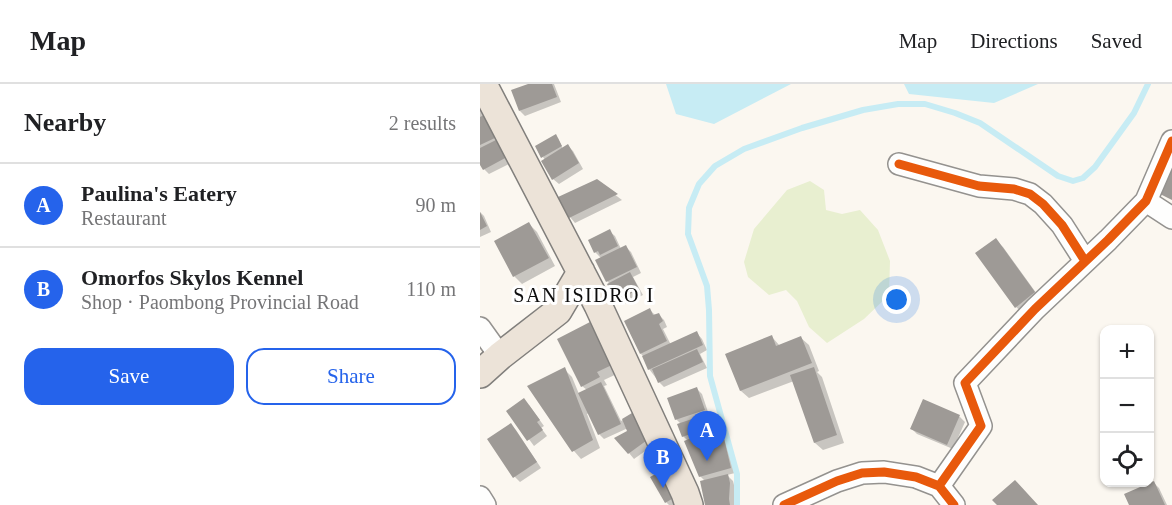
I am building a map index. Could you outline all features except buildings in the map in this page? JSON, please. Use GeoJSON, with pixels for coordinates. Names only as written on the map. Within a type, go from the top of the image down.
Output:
{"type":"FeatureCollection","features":[{"type":"Feature","properties":{"kind":"main road"},"geometry":{"type":"LineString","coordinates":[[483,84],[598,305],[689,505]]}},
{"type":"Feature","properties":{"kind":"main road"},"geometry":{"type":"LineString","coordinates":[[480,374],[558,311],[581,272]]}},
{"type":"Feature","properties":{"kind":"main road"},"geometry":{"type":"LineString","coordinates":[[558,311],[598,305]]}},
{"type":"Feature","properties":{"kind":"street"},"geometry":{"type":"LineString","coordinates":[[939,486],[981,426],[965,383],[1035,309],[1146,201],[1172,141]]}},
{"type":"Feature","properties":{"kind":"street"},"geometry":{"type":"LineString","coordinates":[[899,164],[979,186],[1014,189],[1030,194],[1043,204],[1062,225],[1085,261]]}},
{"type":"Feature","properties":{"kind":"street"},"geometry":{"type":"LineString","coordinates":[[1146,201],[1172,218]]}},
{"type":"Feature","properties":{"kind":"street"},"geometry":{"type":"LineString","coordinates":[[480,328],[500,356]]}},
{"type":"Feature","properties":{"kind":"street"},"geometry":{"type":"LineString","coordinates":[[784,505],[837,481],[862,473],[884,472],[916,477],[939,486],[954,505]]}},
{"type":"Feature","properties":{"kind":"street"},"geometry":{"type":"LineString","coordinates":[[480,497],[485,505]]}},
{"type":"Feature","properties":{"kind":"green space"},"geometry":{"type":"Polygon","coordinates":[[[810,181],[824,190],[826,210],[842,214],[860,210],[878,230],[890,261],[889,295],[864,319],[827,343],[809,327],[797,301],[786,290],[769,295],[748,277],[744,262],[754,229],[787,190],[810,181]]]}},
{"type":"Feature","properties":{"kind":"water"},"geometry":{"type":"Polygon","coordinates":[[[666,84],[791,84],[714,124],[676,114],[666,84]]]}},
{"type":"Feature","properties":{"kind":"water"},"geometry":{"type":"Polygon","coordinates":[[[904,84],[1038,84],[994,103],[909,94],[904,84]]]}},
{"type":"Feature","properties":{"kind":"waterway"},"geometry":{"type":"LineString","coordinates":[[737,505],[737,474],[710,376],[707,286],[688,234],[689,208],[699,184],[715,166],[744,149],[802,128],[863,110],[898,104],[925,104],[980,123],[1058,176],[1073,181],[1083,178],[1095,167],[1134,113],[1148,84]]}},
{"type":"Feature","properties":{"kind":"cycle path"},"geometry":{"type":"LineString","coordinates":[[939,486],[981,426],[965,383],[1035,309],[1146,201],[1172,141]]}},
{"type":"Feature","properties":{"kind":"cycle path"},"geometry":{"type":"LineString","coordinates":[[899,164],[979,186],[1014,189],[1030,194],[1043,204],[1062,225],[1085,261]]}},
{"type":"Feature","properties":{"kind":"cycle path"},"geometry":{"type":"LineString","coordinates":[[784,505],[837,481],[862,473],[884,472],[916,477],[939,486],[954,505]]}},
{"type":"Feature","properties":{"kind":"place","name":"Paulina's Eatery"},"geometry":{"type":"Point","coordinates":[707,461]}},
{"type":"Feature","properties":{"kind":"place","name":"Omorfos Skylos Kennel"},"geometry":{"type":"Point","coordinates":[663,488]}},
{"type":"Feature","properties":{"kind":"district","name":"SAN ISIDRO I"},"geometry":{"type":"Point","coordinates":[584,295]}}]}
